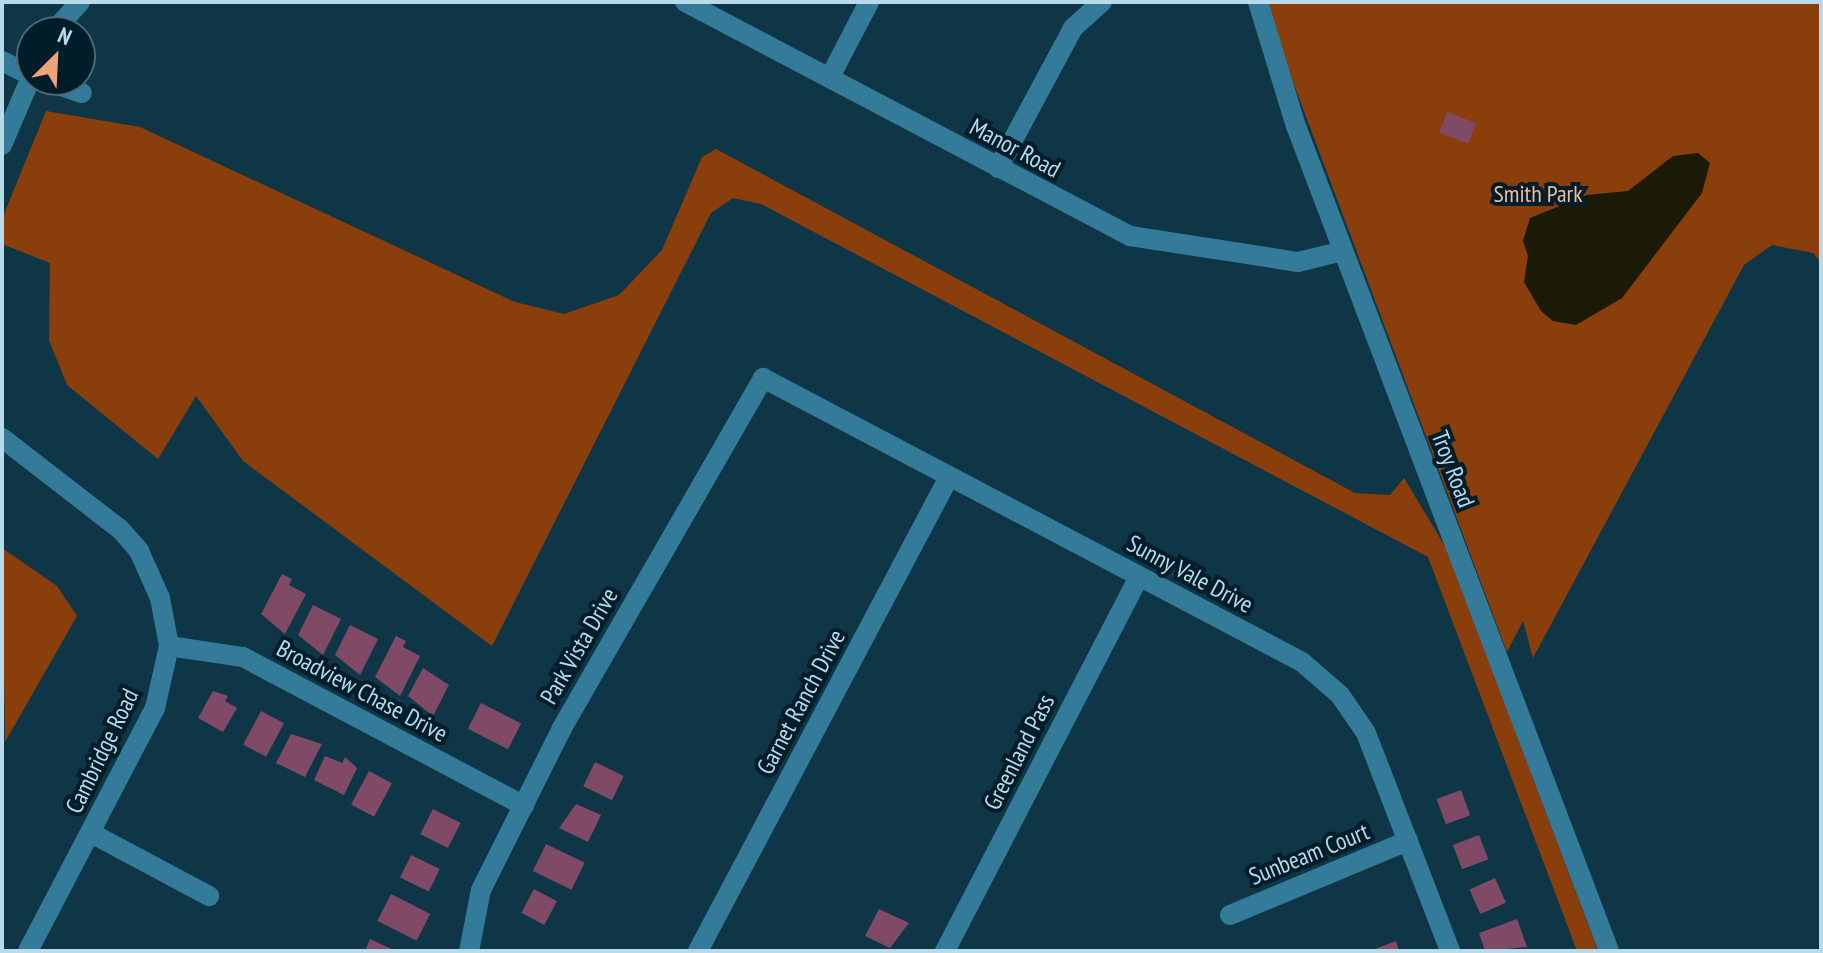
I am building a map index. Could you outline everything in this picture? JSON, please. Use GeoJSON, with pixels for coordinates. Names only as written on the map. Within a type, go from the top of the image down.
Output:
{"type":"FeatureCollection","features":[{"type":"Feature","properties":{"kind":"street","name":"Manor Road"},"geometry":{"type":"LineString","coordinates":[[685,2],[1108,227],[1151,241],[1298,262],[1343,251]]}},
{"type":"Feature","properties":{"kind":"street"},"geometry":{"type":"LineString","coordinates":[[830,77],[869,2]]}},
{"type":"Feature","properties":{"kind":"street"},"geometry":{"type":"LineString","coordinates":[[998,168],[1073,28],[1102,2]]}},
{"type":"Feature","properties":{"kind":"street","name":"Troy Road"},"geometry":{"type":"LineString","coordinates":[[1258,2],[1279,78],[1609,951]]}},
{"type":"Feature","properties":{"kind":"street"},"geometry":{"type":"LineString","coordinates":[[2,145],[23,96]]}},
{"type":"Feature","properties":{"kind":"street","name":"Sunny Vale Drive"},"geometry":{"type":"LineString","coordinates":[[763,378],[1302,662],[1340,695],[1366,733],[1450,951]]}},
{"type":"Feature","properties":{"kind":"street","name":"Park Vista Drive"},"geometry":{"type":"LineString","coordinates":[[469,951],[481,890],[562,728],[763,378]]}},
{"type":"Feature","properties":{"kind":"street","name":"Cambridge Road"},"geometry":{"type":"LineString","coordinates":[[2,438],[121,530],[139,551],[160,598],[169,646],[155,708],[28,951]]}},
{"type":"Feature","properties":{"kind":"street","name":"Garnet Ranch Drive"},"geometry":{"type":"LineString","coordinates":[[698,951],[949,477]]}},
{"type":"Feature","properties":{"kind":"street","name":"Greenland Pass"},"geometry":{"type":"LineString","coordinates":[[945,951],[1139,576]]}},
{"type":"Feature","properties":{"kind":"street","name":"Broadview Chase Drive"},"geometry":{"type":"LineString","coordinates":[[169,646],[243,657],[524,806]]}},
{"type":"Feature","properties":{"kind":"street"},"geometry":{"type":"LineString","coordinates":[[91,833],[209,896]]}},
{"type":"Feature","properties":{"kind":"street","name":"Sunbeam Court"},"geometry":{"type":"LineString","coordinates":[[1230,915],[1408,841]]}},
{"type":"Feature","properties":{"kind":"green space","name":"Smith Park"},"geometry":{"type":"Polygon","coordinates":[[[1263,2],[1821,2],[1821,263],[1813,253],[1772,245],[1744,265],[1533,658],[1523,621],[1507,652],[1263,2]]]}},
{"type":"Feature","properties":{"kind":"green space"},"geometry":{"type":"Polygon","coordinates":[[[46,111],[140,127],[515,302],[564,314],[619,295],[662,250],[702,157],[716,149],[1355,493],[1390,495],[1404,478],[1446,548],[1598,951],[1577,951],[1428,557],[761,204],[733,198],[711,213],[492,646],[243,461],[196,396],[158,459],[67,385],[49,340],[50,263],[2,244],[2,219],[46,111]]]}},
{"type":"Feature","properties":{"kind":"green space"},"geometry":{"type":"Polygon","coordinates":[[[2,548],[57,586],[77,616],[5,742],[2,548]]]}},
{"type":"Feature","properties":{"kind":"shaded area"},"geometry":{"type":"Polygon","coordinates":[[[1698,153],[1710,163],[1702,193],[1622,298],[1576,325],[1553,321],[1541,311],[1524,282],[1528,256],[1523,241],[1530,218],[1587,195],[1628,191],[1673,156],[1698,153]]]}},
{"type":"Feature","properties":{"kind":"building"},"geometry":{"type":"Polygon","coordinates":[[[1447,112],[1476,123],[1468,144],[1439,133],[1447,112]]]}},
{"type":"Feature","properties":{"kind":"building"},"geometry":{"type":"Polygon","coordinates":[[[282,574],[292,579],[289,585],[306,594],[285,634],[261,614],[282,574]]]}},
{"type":"Feature","properties":{"kind":"building"},"geometry":{"type":"Polygon","coordinates":[[[313,605],[341,619],[323,655],[298,635],[313,605]]]}},
{"type":"Feature","properties":{"kind":"building"},"geometry":{"type":"Polygon","coordinates":[[[350,625],[378,639],[360,675],[335,655],[350,625]]]}},
{"type":"Feature","properties":{"kind":"building"},"geometry":{"type":"Polygon","coordinates":[[[396,636],[406,641],[403,647],[420,656],[400,696],[375,677],[396,636]]]}},
{"type":"Feature","properties":{"kind":"building"},"geometry":{"type":"Polygon","coordinates":[[[423,668],[449,685],[433,716],[408,696],[423,668]]]}},
{"type":"Feature","properties":{"kind":"building"},"geometry":{"type":"Polygon","coordinates":[[[213,691],[228,696],[225,701],[237,708],[223,732],[198,718],[213,691]]]}},
{"type":"Feature","properties":{"kind":"building"},"geometry":{"type":"Polygon","coordinates":[[[481,703],[521,723],[508,749],[468,729],[481,703]]]}},
{"type":"Feature","properties":{"kind":"building"},"geometry":{"type":"Polygon","coordinates":[[[261,711],[284,723],[266,757],[243,745],[261,711]]]}},
{"type":"Feature","properties":{"kind":"building"},"geometry":{"type":"Polygon","coordinates":[[[291,734],[322,744],[305,777],[276,763],[291,734]]]}},
{"type":"Feature","properties":{"kind":"building"},"geometry":{"type":"Polygon","coordinates":[[[325,756],[342,763],[345,757],[357,768],[344,795],[314,780],[325,756]]]}},
{"type":"Feature","properties":{"kind":"building"},"geometry":{"type":"Polygon","coordinates":[[[595,762],[624,776],[612,800],[583,786],[595,762]]]}},
{"type":"Feature","properties":{"kind":"building"},"geometry":{"type":"Polygon","coordinates":[[[369,771],[392,783],[374,817],[351,805],[369,771]]]}},
{"type":"Feature","properties":{"kind":"building"},"geometry":{"type":"Polygon","coordinates":[[[1461,790],[1470,815],[1446,824],[1437,799],[1461,790]]]}},
{"type":"Feature","properties":{"kind":"building"},"geometry":{"type":"Polygon","coordinates":[[[576,804],[601,815],[588,842],[559,828],[576,804]]]}},
{"type":"Feature","properties":{"kind":"building"},"geometry":{"type":"Polygon","coordinates":[[[433,809],[461,823],[448,848],[420,834],[433,809]]]}},
{"type":"Feature","properties":{"kind":"building"},"geometry":{"type":"Polygon","coordinates":[[[1479,835],[1488,859],[1462,869],[1453,845],[1479,835]]]}},
{"type":"Feature","properties":{"kind":"building"},"geometry":{"type":"Polygon","coordinates":[[[546,844],[585,863],[571,890],[533,871],[546,844]]]}},
{"type":"Feature","properties":{"kind":"building"},"geometry":{"type":"Polygon","coordinates":[[[411,855],[440,869],[429,891],[400,877],[411,855]]]}},
{"type":"Feature","properties":{"kind":"building"},"geometry":{"type":"Polygon","coordinates":[[[1495,878],[1506,903],[1480,914],[1469,889],[1495,878]]]}},
{"type":"Feature","properties":{"kind":"building"},"geometry":{"type":"Polygon","coordinates":[[[534,889],[557,901],[544,925],[521,913],[534,889]]]}},
{"type":"Feature","properties":{"kind":"building"},"geometry":{"type":"Polygon","coordinates":[[[391,894],[430,914],[417,941],[377,921],[391,894]]]}},
{"type":"Feature","properties":{"kind":"building"},"geometry":{"type":"Polygon","coordinates":[[[879,909],[909,923],[890,948],[865,936],[879,909]]]}},
{"type":"Feature","properties":{"kind":"building"},"geometry":{"type":"Polygon","coordinates":[[[1517,919],[1527,947],[1485,951],[1479,933],[1517,919]]]}},
{"type":"Feature","properties":{"kind":"building"},"geometry":{"type":"Polygon","coordinates":[[[370,939],[396,951],[365,951],[370,939]]]}},
{"type":"Feature","properties":{"kind":"building"},"geometry":{"type":"Polygon","coordinates":[[[1396,941],[1399,951],[1370,951],[1396,941]]]}}]}
